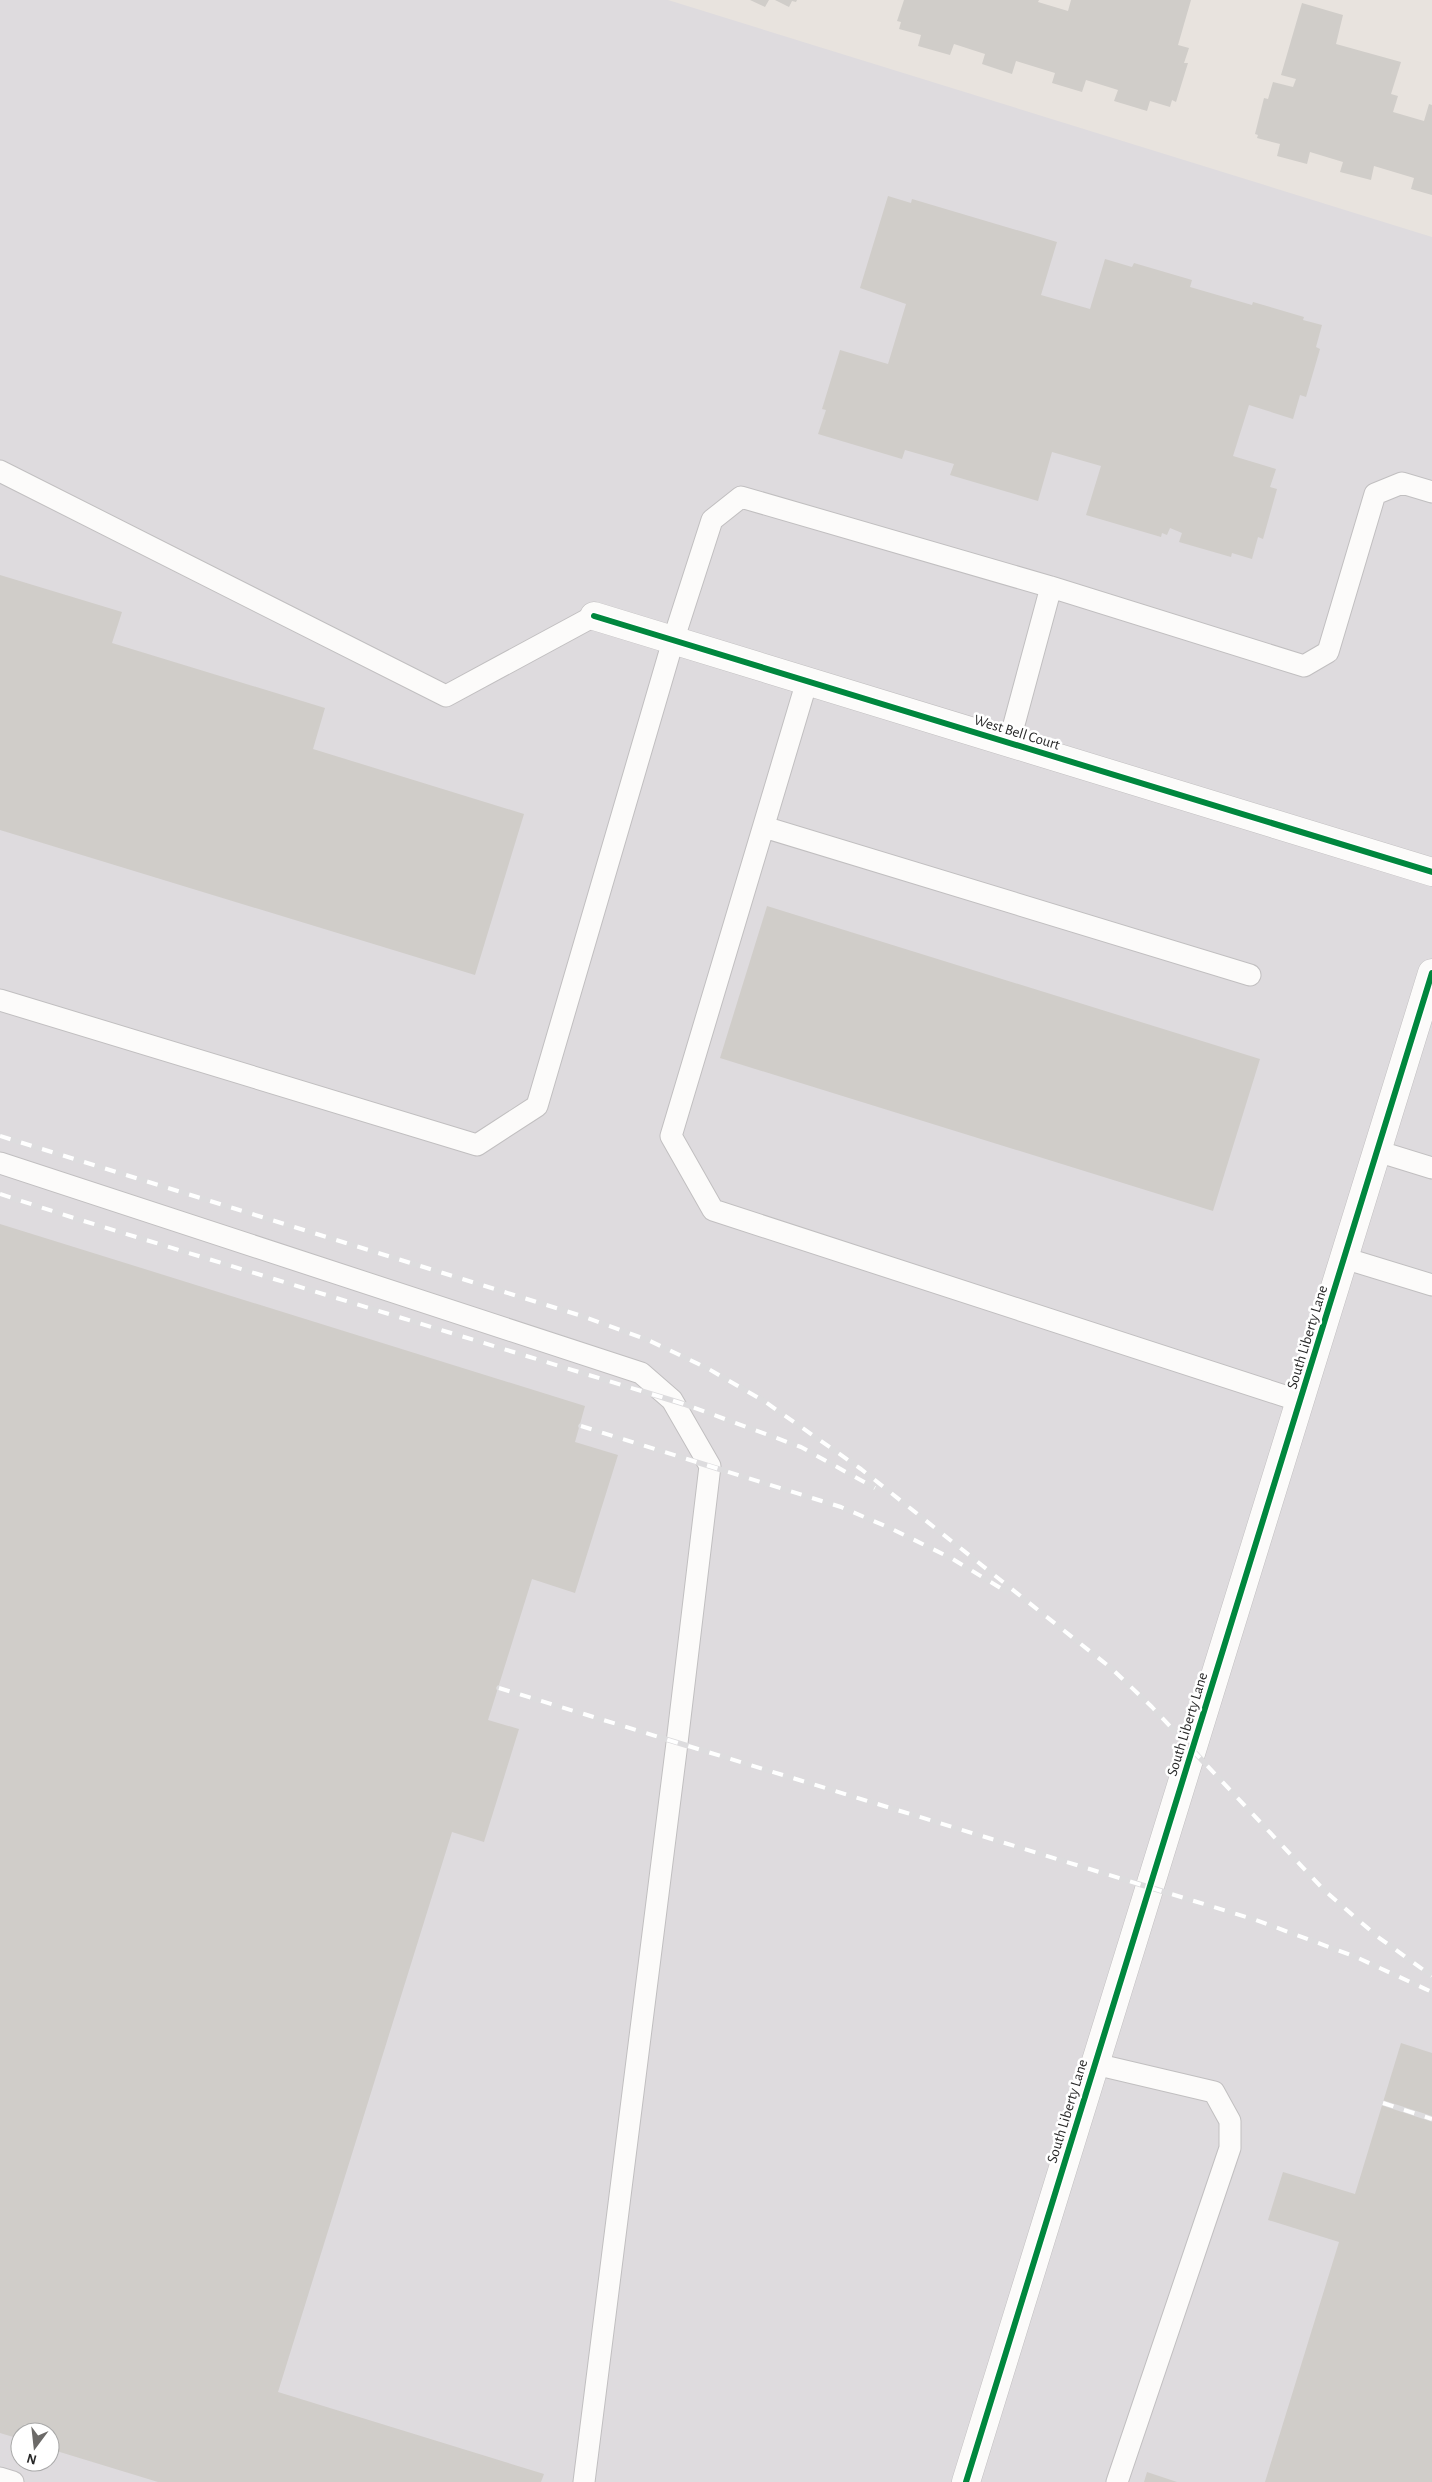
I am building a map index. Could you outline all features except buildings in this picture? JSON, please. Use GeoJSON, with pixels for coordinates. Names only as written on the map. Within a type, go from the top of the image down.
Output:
{"type":"FeatureCollection","features":[{"type":"Feature","properties":{"kind":"street","name":"West Bell Court"},"geometry":{"type":"LineString","coordinates":[[594,616],[1432,872]]}},
{"type":"Feature","properties":{"kind":"street","name":"South Liberty Lane"},"geometry":{"type":"LineString","coordinates":[[966,2482],[1432,973]]}},
{"type":"Feature","properties":{"kind":"lane"},"geometry":{"type":"LineString","coordinates":[[0,471],[446,696],[594,616]]}},
{"type":"Feature","properties":{"kind":"lane"},"geometry":{"type":"LineString","coordinates":[[0,1000],[477,1145],[537,1106],[673,641],[712,520],[741,497],[1051,587],[1304,666],[1328,652],[1375,494],[1402,483],[1432,492]]}},
{"type":"Feature","properties":{"kind":"lane"},"geometry":{"type":"LineString","coordinates":[[1009,743],[1051,587]]}},
{"type":"Feature","properties":{"kind":"lane"},"geometry":{"type":"LineString","coordinates":[[807,682],[671,1136],[712,1210],[1300,1401]]}},
{"type":"Feature","properties":{"kind":"lane"},"geometry":{"type":"LineString","coordinates":[[764,827],[1250,974]]}},
{"type":"Feature","properties":{"kind":"lane"},"geometry":{"type":"LineString","coordinates":[[1377,1151],[1432,1168]]}},
{"type":"Feature","properties":{"kind":"lane"},"geometry":{"type":"LineString","coordinates":[[0,1163],[641,1373],[672,1400],[710,1466],[584,2482]]}},
{"type":"Feature","properties":{"kind":"lane"},"geometry":{"type":"LineString","coordinates":[[1344,1258],[1432,1285]]}},
{"type":"Feature","properties":{"kind":"lane"},"geometry":{"type":"LineString","coordinates":[[1095,2064],[1214,2092],[1230,2121],[1230,2148],[1117,2482]]}},
{"type":"Feature","properties":{"kind":"lane"},"geometry":{"type":"LineString","coordinates":[[0,2478],[13,2482]]}},
{"type":"Feature","properties":{"kind":"shaded area"},"geometry":{"type":"Polygon","coordinates":[[[0,0],[668,0],[1432,237],[1432,2482],[0,2482],[0,0]]]}},
{"type":"Feature","properties":{"kind":"railway"},"geometry":{"type":"LineString","coordinates":[[0,1136],[582,1316],[648,1340],[707,1368],[764,1401],[861,1469],[1111,1668],[1152,1707],[1325,1891],[1378,1937],[1432,1976]]}},
{"type":"Feature","properties":{"kind":"railway"},"geometry":{"type":"LineString","coordinates":[[0,1194],[684,1404],[801,1447],[875,1488]]}},
{"type":"Feature","properties":{"kind":"railway"},"geometry":{"type":"LineString","coordinates":[[581,1426],[841,1507],[890,1528],[951,1558],[1007,1592]]}},
{"type":"Feature","properties":{"kind":"railway"},"geometry":{"type":"LineString","coordinates":[[499,1688],[1256,1920],[1356,1957],[1432,1992]]}},
{"type":"Feature","properties":{"kind":"railway"},"geometry":{"type":"LineString","coordinates":[[1383,2103],[1432,2119]]}},
{"type":"Feature","properties":{"kind":"cycle path"},"geometry":{"type":"LineString","coordinates":[[594,616],[1432,872]]}},
{"type":"Feature","properties":{"kind":"cycle path"},"geometry":{"type":"LineString","coordinates":[[966,2482],[1432,973]]}}]}
